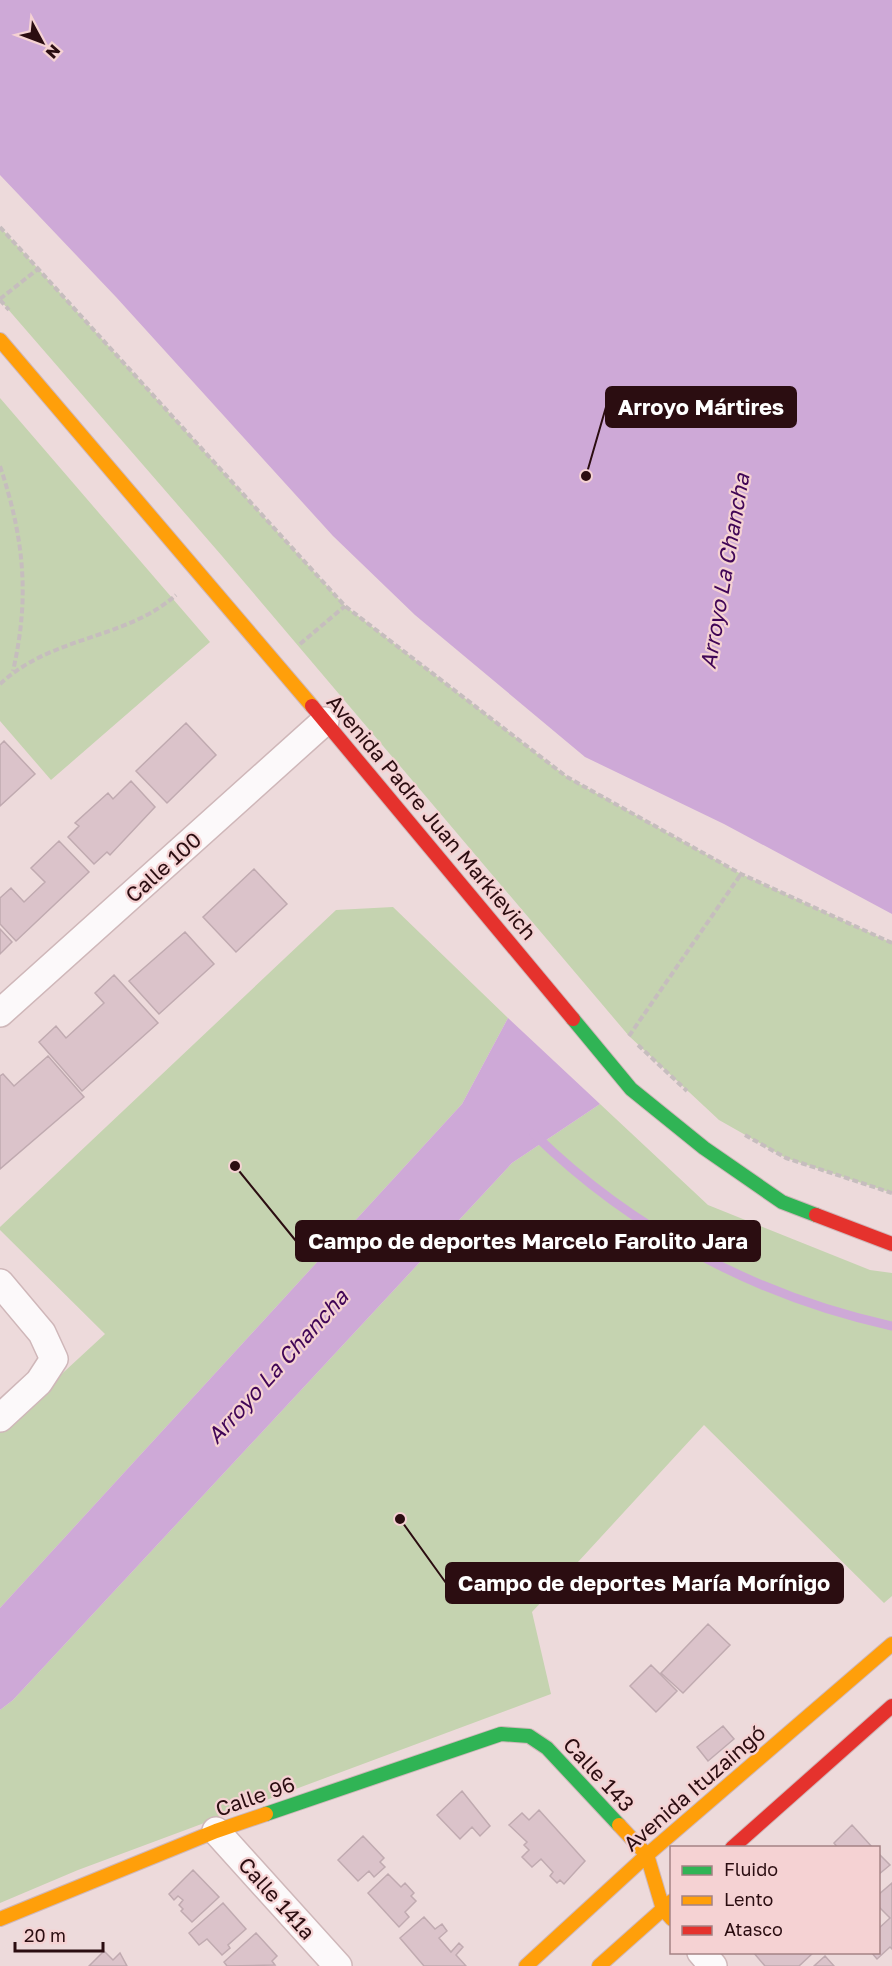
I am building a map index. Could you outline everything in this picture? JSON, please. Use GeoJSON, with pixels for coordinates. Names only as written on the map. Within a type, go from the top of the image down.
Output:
{"type":"FeatureCollection","features":[{"type":"Feature","properties":{"kind":"main road","name":"Avenida Padre Juan Markievich"},"geometry":{"type":"LineString","coordinates":[[0,339],[325,721],[631,1089],[704,1148],[782,1202],[892,1244]]}},
{"type":"Feature","properties":{"kind":"main road","name":"Avenida Ituzaingó"},"geometry":{"type":"LineString","coordinates":[[526,1966],[647,1856],[892,1644]]}},
{"type":"Feature","properties":{"kind":"main road"},"geometry":{"type":"LineString","coordinates":[[734,1846],[892,1706]]}},
{"type":"Feature","properties":{"kind":"main road","name":"Calle 96"},"geometry":{"type":"LineString","coordinates":[[0,1919],[216,1831],[501,1734],[530,1736]]}},
{"type":"Feature","properties":{"kind":"main road","name":"Calle 143"},"geometry":{"type":"LineString","coordinates":[[530,1736],[547,1748],[647,1856],[669,1909]]}},
{"type":"Feature","properties":{"kind":"main road"},"geometry":{"type":"LineString","coordinates":[[598,1966],[669,1909]]}},
{"type":"Feature","properties":{"kind":"street","name":"Calle 100"},"geometry":{"type":"LineString","coordinates":[[0,1013],[325,721]]}},
{"type":"Feature","properties":{"kind":"street"},"geometry":{"type":"LineString","coordinates":[[0,1283],[42,1333],[54,1359],[39,1382],[0,1418]]}},
{"type":"Feature","properties":{"kind":"street","name":"Calle 141a"},"geometry":{"type":"LineString","coordinates":[[216,1831],[338,1966]]}},
{"type":"Feature","properties":{"kind":"street"},"geometry":{"type":"LineString","coordinates":[[702,1954],[713,1966]]}},
{"type":"Feature","properties":{"kind":"path"},"geometry":{"type":"LineString","coordinates":[[0,226],[345,606],[567,777],[741,874],[892,943]]}},
{"type":"Feature","properties":{"kind":"path"},"geometry":{"type":"LineString","coordinates":[[15,318],[0,300],[38,269]]}},
{"type":"Feature","properties":{"kind":"path"},"geometry":{"type":"LineString","coordinates":[[0,466],[13,505],[21,547],[23,578],[22,631],[13,672]]}},
{"type":"Feature","properties":{"kind":"path"},"geometry":{"type":"LineString","coordinates":[[0,684],[13,672],[41,654],[136,621],[165,605],[200,574]]}},
{"type":"Feature","properties":{"kind":"path"},"geometry":{"type":"LineString","coordinates":[[299,645],[345,606]]}},
{"type":"Feature","properties":{"kind":"path"},"geometry":{"type":"LineString","coordinates":[[291,636],[307,654]]}},
{"type":"Feature","properties":{"kind":"path"},"geometry":{"type":"LineString","coordinates":[[628,1036],[741,874]]}},
{"type":"Feature","properties":{"kind":"path"},"geometry":{"type":"LineString","coordinates":[[621,1027],[694,1097]]}},
{"type":"Feature","properties":{"kind":"path"},"geometry":{"type":"LineString","coordinates":[[738,1131],[786,1158],[892,1193]]}},
{"type":"Feature","properties":{"kind":"green space"},"geometry":{"type":"Polygon","coordinates":[[[0,227],[345,606],[567,777],[741,874],[892,943],[892,1193],[786,1158],[719,1120],[629,1036],[222,556],[0,300],[0,227]]]}},
{"type":"Feature","properties":{"kind":"green space"},"geometry":{"type":"Polygon","coordinates":[[[0,398],[210,642],[51,780],[0,721],[0,398]]]}},
{"type":"Feature","properties":{"kind":"green space"},"geometry":{"type":"Polygon","coordinates":[[[393,907],[508,1018],[462,1104],[0,1608],[0,1431],[105,1334],[0,1230],[0,1227],[336,910],[393,907]]]}},
{"type":"Feature","properties":{"kind":"green space"},"geometry":{"type":"Polygon","coordinates":[[[600,1104],[708,1205],[870,1270],[892,1273],[892,1596],[884,1603],[704,1425],[532,1612],[551,1694],[78,1870],[0,1903],[0,1710],[13,1700],[512,1163],[600,1104]]]}},
{"type":"Feature","properties":{"kind":"water","name":"Arroyo La Chancha"},"geometry":{"type":"Polygon","coordinates":[[[0,0],[892,0],[892,914],[724,824],[585,757],[415,615],[333,536],[116,297],[0,175],[0,0]]]}},
{"type":"Feature","properties":{"kind":"water","name":"Arroyo La Chancha"},"geometry":{"type":"Polygon","coordinates":[[[508,1018],[600,1104],[512,1163],[13,1700],[0,1710],[0,1608],[462,1104],[508,1018]]]}},
{"type":"Feature","properties":{"kind":"building"},"geometry":{"type":"Polygon","coordinates":[[[186,723],[216,755],[167,803],[136,771],[186,723]]]}},
{"type":"Feature","properties":{"kind":"building"},"geometry":{"type":"Polygon","coordinates":[[[4,741],[35,774],[0,806],[0,745],[4,741]]]}},
{"type":"Feature","properties":{"kind":"building"},"geometry":{"type":"Polygon","coordinates":[[[131,781],[155,807],[110,855],[107,852],[94,864],[68,837],[79,826],[75,823],[108,793],[113,799],[131,781]]]}},
{"type":"Feature","properties":{"kind":"building"},"geometry":{"type":"Polygon","coordinates":[[[59,841],[89,872],[16,941],[0,924],[0,898],[11,888],[24,902],[45,882],[31,868],[59,841]]]}},
{"type":"Feature","properties":{"kind":"building"},"geometry":{"type":"Polygon","coordinates":[[[254,869],[287,904],[236,952],[203,917],[254,869]]]}},
{"type":"Feature","properties":{"kind":"building"},"geometry":{"type":"Polygon","coordinates":[[[0,929],[12,942],[0,954],[0,929]]]}},
{"type":"Feature","properties":{"kind":"building"},"geometry":{"type":"Polygon","coordinates":[[[185,932],[214,964],[159,1014],[129,981],[185,932]]]}},
{"type":"Feature","properties":{"kind":"building"},"geometry":{"type":"Polygon","coordinates":[[[114,975],[158,1023],[82,1091],[39,1042],[56,1026],[66,1038],[104,1003],[95,993],[114,975]]]}},
{"type":"Feature","properties":{"kind":"building"},"geometry":{"type":"Polygon","coordinates":[[[48,1056],[84,1097],[0,1169],[0,1076],[3,1074],[14,1086],[48,1056]]]}},
{"type":"Feature","properties":{"kind":"building"},"geometry":{"type":"Polygon","coordinates":[[[708,1624],[730,1645],[683,1693],[661,1673],[708,1624]]]}},
{"type":"Feature","properties":{"kind":"building"},"geometry":{"type":"Polygon","coordinates":[[[651,1665],[677,1691],[656,1712],[630,1686],[651,1665]]]}},
{"type":"Feature","properties":{"kind":"building"},"geometry":{"type":"Polygon","coordinates":[[[723,1726],[734,1739],[708,1761],[697,1747],[723,1726]]]}},
{"type":"Feature","properties":{"kind":"building"},"geometry":{"type":"Polygon","coordinates":[[[462,1791],[490,1826],[480,1836],[472,1827],[460,1839],[437,1815],[462,1791]]]}},
{"type":"Feature","properties":{"kind":"building"},"geometry":{"type":"Polygon","coordinates":[[[539,1810],[585,1861],[564,1884],[560,1880],[557,1883],[550,1876],[553,1872],[541,1859],[532,1867],[522,1857],[529,1850],[524,1845],[527,1842],[509,1825],[522,1813],[529,1820],[539,1810]]]}},
{"type":"Feature","properties":{"kind":"building"},"geometry":{"type":"Polygon","coordinates":[[[852,1825],[871,1846],[836,1846],[834,1843],[852,1825]]]}},
{"type":"Feature","properties":{"kind":"building"},"geometry":{"type":"Polygon","coordinates":[[[363,1836],[384,1858],[380,1862],[385,1867],[374,1877],[369,1871],[358,1881],[338,1860],[363,1836]]]}},
{"type":"Feature","properties":{"kind":"building"},"geometry":{"type":"Polygon","coordinates":[[[880,1855],[890,1865],[880,1873],[880,1855]]]}},
{"type":"Feature","properties":{"kind":"building"},"geometry":{"type":"Polygon","coordinates":[[[193,1870],[219,1897],[192,1922],[181,1911],[183,1909],[179,1905],[183,1900],[178,1896],[174,1900],[169,1894],[193,1870]]]}},
{"type":"Feature","properties":{"kind":"building"},"geometry":{"type":"Polygon","coordinates":[[[388,1874],[401,1887],[405,1883],[414,1893],[411,1896],[416,1901],[405,1912],[409,1917],[399,1927],[368,1893],[388,1874]]]}},
{"type":"Feature","properties":{"kind":"building"},"geometry":{"type":"Polygon","coordinates":[[[892,1883],[892,1949],[890,1947],[877,1959],[873,1954],[880,1954],[880,1927],[890,1918],[880,1908],[880,1893],[892,1883]]]}},
{"type":"Feature","properties":{"kind":"building"},"geometry":{"type":"Polygon","coordinates":[[[223,1903],[246,1929],[228,1945],[230,1948],[222,1955],[207,1939],[199,1945],[189,1933],[223,1903]]]}},
{"type":"Feature","properties":{"kind":"building"},"geometry":{"type":"Polygon","coordinates":[[[424,1917],[435,1929],[442,1924],[447,1931],[439,1938],[451,1952],[459,1943],[463,1947],[456,1955],[466,1966],[424,1966],[400,1938],[424,1917]]]}},
{"type":"Feature","properties":{"kind":"building"},"geometry":{"type":"Polygon","coordinates":[[[256,1933],[277,1956],[272,1961],[275,1965],[227,1966],[224,1962],[256,1933]]]}},
{"type":"Feature","properties":{"kind":"building"},"geometry":{"type":"Polygon","coordinates":[[[104,1951],[113,1960],[120,1953],[127,1966],[89,1966],[104,1951]]]}},
{"type":"Feature","properties":{"kind":"building"},"geometry":{"type":"Polygon","coordinates":[[[755,1954],[812,1954],[799,1966],[765,1966],[755,1954]]]}},
{"type":"Feature","properties":{"kind":"building"},"geometry":{"type":"Polygon","coordinates":[[[825,1956],[834,1966],[814,1966],[825,1956]]]}},
{"type":"Feature","properties":{"kind":"waterway"},"geometry":{"type":"LineString","coordinates":[[534,1134],[572,1169],[612,1200],[655,1229],[700,1255],[746,1278],[793,1297],[892,1326]]}},
{"type":"Feature","properties":{"kind":"traffic: fast"},"geometry":{"type":"LineString","coordinates":[[573,1019],[631,1089],[704,1148],[782,1202],[816,1215]]}},
{"type":"Feature","properties":{"kind":"traffic: fast"},"geometry":{"type":"LineString","coordinates":[[266,1814],[501,1734],[529,1736],[547,1748],[619,1825]]}},
{"type":"Feature","properties":{"kind":"traffic: slow"},"geometry":{"type":"LineString","coordinates":[[0,340],[312,706]]}},
{"type":"Feature","properties":{"kind":"traffic: slow"},"geometry":{"type":"LineString","coordinates":[[526,1966],[647,1855],[892,1644]]}},
{"type":"Feature","properties":{"kind":"traffic: slow"},"geometry":{"type":"LineString","coordinates":[[0,1919],[216,1831],[266,1814]]}},
{"type":"Feature","properties":{"kind":"traffic: slow"},"geometry":{"type":"LineString","coordinates":[[619,1825],[647,1855],[663,1909],[670,1917]]}},
{"type":"Feature","properties":{"kind":"traffic: slow"},"geometry":{"type":"LineString","coordinates":[[599,1966],[670,1903]]}},
{"type":"Feature","properties":{"kind":"traffic: jam"},"geometry":{"type":"LineString","coordinates":[[312,706],[573,1019]]}},
{"type":"Feature","properties":{"kind":"traffic: jam"},"geometry":{"type":"LineString","coordinates":[[816,1215],[892,1244]]}},
{"type":"Feature","properties":{"kind":"traffic: jam"},"geometry":{"type":"LineString","coordinates":[[734,1846],[892,1706]]}},
{"type":"Feature","properties":{"kind":"place","name":"Arroyo Mártires"},"geometry":{"type":"Point","coordinates":[586,476]}},
{"type":"Feature","properties":{"kind":"place","name":"Campo de deportes Marcelo Farolito Jara"},"geometry":{"type":"Point","coordinates":[235,1166]}},
{"type":"Feature","properties":{"kind":"place","name":"Campo de deportes María Morínigo"},"geometry":{"type":"Point","coordinates":[400,1519]}}]}
